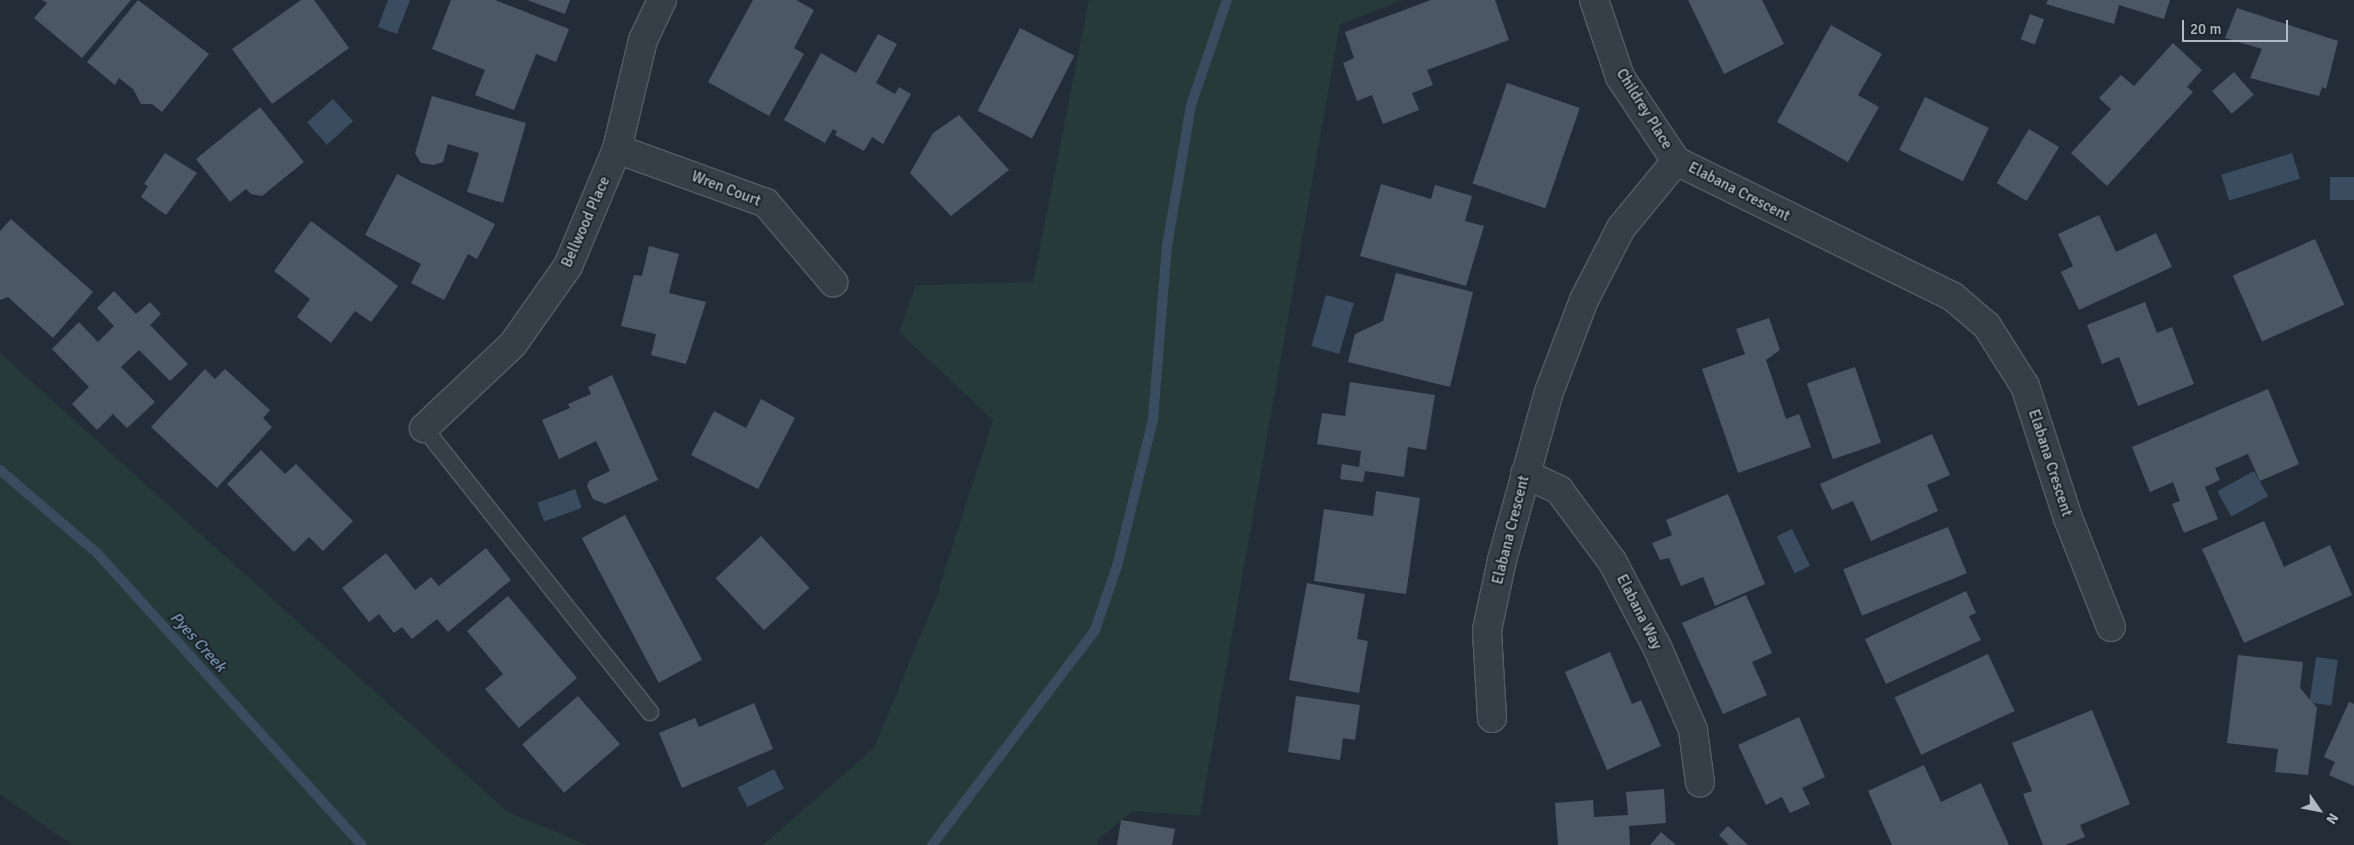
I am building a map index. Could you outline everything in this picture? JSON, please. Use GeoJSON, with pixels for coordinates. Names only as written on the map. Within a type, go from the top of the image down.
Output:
{"type":"FeatureCollection","features":[{"type":"Feature","properties":{"kind":"street","name":"Bellwood Place"},"geometry":{"type":"LineString","coordinates":[[424,428],[512,344],[568,266],[617,149],[643,40],[662,0]]}},
{"type":"Feature","properties":{"kind":"street","name":"Childrey Place"},"geometry":{"type":"LineString","coordinates":[[1594,0],[1620,77],[1676,161]]}},
{"type":"Feature","properties":{"kind":"street","name":"Wren Court"},"geometry":{"type":"LineString","coordinates":[[617,149],[766,203],[833,282]]}},
{"type":"Feature","properties":{"kind":"street","name":"Elabana Crescent"},"geometry":{"type":"LineString","coordinates":[[1492,718],[1487,630],[1525,474],[1549,392],[1584,300],[1621,228],[1676,161],[1952,296],[1987,326],[2025,386],[2068,518],[2111,627]]}},
{"type":"Feature","properties":{"kind":"street","name":"Elabana Way"},"geometry":{"type":"LineString","coordinates":[[1525,474],[1559,490],[1612,561],[1658,649],[1694,730],[1700,783]]}},
{"type":"Feature","properties":{"kind":"lane"},"geometry":{"type":"LineString","coordinates":[[424,428],[650,712]]}},
{"type":"Feature","properties":{"kind":"green space"},"geometry":{"type":"Polygon","coordinates":[[[1089,0],[1403,0],[1340,24],[1200,816],[1133,811],[1098,839],[1097,845],[763,845],[874,748],[935,601],[993,420],[899,332],[916,285],[1033,282],[1089,0]]]}},
{"type":"Feature","properties":{"kind":"green space"},"geometry":{"type":"Polygon","coordinates":[[[0,353],[508,812],[587,845],[72,845],[0,794],[0,353]]]}},
{"type":"Feature","properties":{"kind":"water"},"geometry":{"type":"Polygon","coordinates":[[[388,0],[410,0],[397,34],[378,27],[388,0]]]}},
{"type":"Feature","properties":{"kind":"water"},"geometry":{"type":"Polygon","coordinates":[[[333,99],[353,121],[327,145],[307,122],[333,99]]]}},
{"type":"Feature","properties":{"kind":"water"},"geometry":{"type":"Polygon","coordinates":[[[2292,153],[2300,179],[2229,200],[2221,175],[2292,153]]]}},
{"type":"Feature","properties":{"kind":"water"},"geometry":{"type":"Polygon","coordinates":[[[2330,177],[2354,177],[2354,200],[2330,200],[2330,177]]]}},
{"type":"Feature","properties":{"kind":"water"},"geometry":{"type":"Polygon","coordinates":[[[1326,295],[1354,303],[1339,354],[1311,346],[1326,295]]]}},
{"type":"Feature","properties":{"kind":"water"},"geometry":{"type":"Polygon","coordinates":[[[2254,471],[2268,496],[2231,517],[2217,491],[2254,471]]]}},
{"type":"Feature","properties":{"kind":"water"},"geometry":{"type":"Polygon","coordinates":[[[575,489],[582,508],[544,521],[537,503],[575,489]]]}},
{"type":"Feature","properties":{"kind":"water"},"geometry":{"type":"Polygon","coordinates":[[[1792,529],[1810,566],[1795,573],[1777,536],[1792,529]]]}},
{"type":"Feature","properties":{"kind":"water"},"geometry":{"type":"Polygon","coordinates":[[[2316,657],[2338,660],[2331,706],[2310,703],[2316,657]]]}},
{"type":"Feature","properties":{"kind":"water"},"geometry":{"type":"Polygon","coordinates":[[[774,769],[784,789],[747,807],[737,788],[774,769]]]}},
{"type":"Feature","properties":{"kind":"building"},"geometry":{"type":"Polygon","coordinates":[[[42,0],[131,0],[82,58],[34,18],[47,3],[42,0]]]}},
{"type":"Feature","properties":{"kind":"building"},"geometry":{"type":"Polygon","coordinates":[[[138,0],[209,54],[162,112],[152,104],[141,104],[133,89],[119,78],[115,85],[87,62],[138,0]]]}},
{"type":"Feature","properties":{"kind":"building"},"geometry":{"type":"Polygon","coordinates":[[[301,0],[314,0],[349,48],[272,104],[232,49],[301,0]]]}},
{"type":"Feature","properties":{"kind":"building"},"geometry":{"type":"Polygon","coordinates":[[[451,0],[495,0],[569,29],[556,62],[536,54],[514,110],[475,95],[485,70],[432,49],[451,0]]]}},
{"type":"Feature","properties":{"kind":"building"},"geometry":{"type":"Polygon","coordinates":[[[527,0],[570,0],[565,14],[527,0]]]}},
{"type":"Feature","properties":{"kind":"building"},"geometry":{"type":"Polygon","coordinates":[[[753,0],[796,0],[814,10],[794,48],[804,54],[769,116],[708,82],[753,0]]]}},
{"type":"Feature","properties":{"kind":"building"},"geometry":{"type":"Polygon","coordinates":[[[1431,0],[1495,0],[1509,40],[1427,70],[1433,85],[1412,93],[1419,110],[1383,124],[1372,95],[1357,101],[1343,63],[1354,58],[1345,32],[1431,0]]]}},
{"type":"Feature","properties":{"kind":"building"},"geometry":{"type":"Polygon","coordinates":[[[1688,0],[1762,0],[1784,44],[1724,74],[1688,0]]]}},
{"type":"Feature","properties":{"kind":"building"},"geometry":{"type":"Polygon","coordinates":[[[2048,0],[2170,0],[2164,19],[2119,5],[2114,24],[2046,4],[2048,0]]]}},
{"type":"Feature","properties":{"kind":"building"},"geometry":{"type":"Polygon","coordinates":[[[2237,8],[2338,41],[2326,89],[2322,87],[2319,96],[2250,78],[2262,49],[2225,38],[2237,8]]]}},
{"type":"Feature","properties":{"kind":"building"},"geometry":{"type":"Polygon","coordinates":[[[2030,14],[2044,19],[2035,45],[2021,39],[2030,14]]]}},
{"type":"Feature","properties":{"kind":"building"},"geometry":{"type":"Polygon","coordinates":[[[1831,25],[1882,54],[1858,95],[1879,107],[1848,162],[1777,122],[1831,25]]]}},
{"type":"Feature","properties":{"kind":"building"},"geometry":{"type":"Polygon","coordinates":[[[1020,28],[1074,56],[1032,139],[978,111],[1020,28]]]}},
{"type":"Feature","properties":{"kind":"building"},"geometry":{"type":"Polygon","coordinates":[[[878,34],[897,44],[876,83],[895,94],[899,87],[911,94],[883,144],[872,137],[864,151],[835,135],[837,131],[833,129],[825,143],[784,120],[821,53],[856,73],[878,34]]]}},
{"type":"Feature","properties":{"kind":"building"},"geometry":{"type":"Polygon","coordinates":[[[2173,43],[2202,70],[2187,87],[2193,92],[2107,186],[2071,153],[2111,109],[2099,98],[2121,75],[2134,86],[2173,43]]]}},
{"type":"Feature","properties":{"kind":"building"},"geometry":{"type":"Polygon","coordinates":[[[2234,72],[2254,95],[2232,114],[2212,91],[2234,72]]]}},
{"type":"Feature","properties":{"kind":"building"},"geometry":{"type":"Polygon","coordinates":[[[1507,83],[1580,108],[1545,208],[1472,183],[1507,83]]]}},
{"type":"Feature","properties":{"kind":"building"},"geometry":{"type":"Polygon","coordinates":[[[432,96],[526,123],[503,203],[467,192],[479,153],[448,144],[443,162],[434,165],[421,163],[415,153],[432,96]]]}},
{"type":"Feature","properties":{"kind":"building"},"geometry":{"type":"Polygon","coordinates":[[[1925,97],[1989,128],[1963,181],[1899,150],[1925,97]]]}},
{"type":"Feature","properties":{"kind":"building"},"geometry":{"type":"Polygon","coordinates":[[[260,107],[304,162],[262,196],[251,194],[246,189],[230,202],[196,159],[260,107]]]}},
{"type":"Feature","properties":{"kind":"building"},"geometry":{"type":"Polygon","coordinates":[[[959,115],[1009,170],[951,216],[910,173],[933,133],[959,115]]]}},
{"type":"Feature","properties":{"kind":"building"},"geometry":{"type":"Polygon","coordinates":[[[2029,129],[2059,147],[2027,201],[1997,183],[2029,129]]]}},
{"type":"Feature","properties":{"kind":"building"},"geometry":{"type":"Polygon","coordinates":[[[165,153],[197,173],[166,215],[141,197],[148,186],[144,184],[165,153]]]}},
{"type":"Feature","properties":{"kind":"building"},"geometry":{"type":"Polygon","coordinates":[[[397,174],[495,224],[477,259],[468,254],[444,300],[411,283],[421,264],[365,235],[397,174]]]}},
{"type":"Feature","properties":{"kind":"building"},"geometry":{"type":"Polygon","coordinates":[[[1381,184],[1431,199],[1435,185],[1472,196],[1465,221],[1484,226],[1466,286],[1360,256],[1381,184]]]}},
{"type":"Feature","properties":{"kind":"building"},"geometry":{"type":"Polygon","coordinates":[[[2099,215],[2116,252],[2156,233],[2172,267],[2079,310],[2061,272],[2073,266],[2058,234],[2099,215]]]}},
{"type":"Feature","properties":{"kind":"building"},"geometry":{"type":"Polygon","coordinates":[[[11,219],[93,292],[53,338],[8,297],[0,300],[0,231],[11,219]]]}},
{"type":"Feature","properties":{"kind":"building"},"geometry":{"type":"Polygon","coordinates":[[[311,221],[398,286],[371,322],[355,311],[331,343],[297,317],[310,299],[274,271],[311,221]]]}},
{"type":"Feature","properties":{"kind":"building"},"geometry":{"type":"Polygon","coordinates":[[[2315,239],[2344,305],[2262,341],[2233,276],[2315,239]]]}},
{"type":"Feature","properties":{"kind":"building"},"geometry":{"type":"Polygon","coordinates":[[[649,246],[679,254],[669,293],[706,302],[686,364],[651,355],[656,334],[621,326],[634,275],[642,276],[649,246]]]}},
{"type":"Feature","properties":{"kind":"building"},"geometry":{"type":"Polygon","coordinates":[[[1396,273],[1473,292],[1450,387],[1348,362],[1355,334],[1383,321],[1396,273]]]}},
{"type":"Feature","properties":{"kind":"building"},"geometry":{"type":"Polygon","coordinates":[[[114,291],[136,314],[150,302],[161,314],[150,325],[188,364],[170,381],[139,350],[121,367],[155,402],[127,428],[113,414],[97,430],[72,404],[89,387],[52,349],[79,322],[98,342],[114,326],[97,308],[114,291]]]}},
{"type":"Feature","properties":{"kind":"building"},"geometry":{"type":"Polygon","coordinates":[[[2145,302],[2157,333],[2172,327],[2194,384],[2138,406],[2119,357],[2102,364],[2087,325],[2145,302]]]}},
{"type":"Feature","properties":{"kind":"building"},"geometry":{"type":"Polygon","coordinates":[[[1769,318],[1780,350],[1766,360],[1786,419],[1799,414],[1811,447],[1738,473],[1702,369],[1745,354],[1736,329],[1769,318]]]}},
{"type":"Feature","properties":{"kind":"building"},"geometry":{"type":"Polygon","coordinates":[[[1855,367],[1881,443],[1833,459],[1807,384],[1855,367]]]}},
{"type":"Feature","properties":{"kind":"building"},"geometry":{"type":"Polygon","coordinates":[[[205,369],[215,379],[225,369],[270,410],[263,418],[272,427],[217,488],[151,427],[205,369]]]}},
{"type":"Feature","properties":{"kind":"building"},"geometry":{"type":"Polygon","coordinates":[[[612,375],[658,480],[605,504],[593,499],[587,486],[589,481],[610,471],[596,441],[559,459],[542,420],[570,408],[568,404],[591,394],[588,387],[612,375]]]}},
{"type":"Feature","properties":{"kind":"building"},"geometry":{"type":"Polygon","coordinates":[[[1350,382],[1435,395],[1426,450],[1408,447],[1404,477],[1365,471],[1363,482],[1340,479],[1342,464],[1359,467],[1361,451],[1317,444],[1322,413],[1345,416],[1350,382]]]}},
{"type":"Feature","properties":{"kind":"building"},"geometry":{"type":"Polygon","coordinates":[[[2268,389],[2299,464],[2260,481],[2248,454],[2215,468],[2220,480],[2205,487],[2218,519],[2184,533],[2172,504],[2180,501],[2173,482],[2150,492],[2132,447],[2268,389]]]}},
{"type":"Feature","properties":{"kind":"building"},"geometry":{"type":"Polygon","coordinates":[[[761,399],[795,418],[758,489],[691,455],[714,411],[746,428],[761,399]]]}},
{"type":"Feature","properties":{"kind":"building"},"geometry":{"type":"Polygon","coordinates":[[[1932,434],[1950,475],[1927,485],[1938,511],[1871,541],[1853,501],[1832,510],[1820,484],[1932,434]]]}},
{"type":"Feature","properties":{"kind":"building"},"geometry":{"type":"Polygon","coordinates":[[[261,450],[285,474],[296,464],[353,521],[323,551],[309,537],[294,552],[227,484],[261,450]]]}},
{"type":"Feature","properties":{"kind":"building"},"geometry":{"type":"Polygon","coordinates":[[[1376,491],[1420,498],[1406,594],[1314,581],[1324,509],[1373,516],[1376,491]]]}},
{"type":"Feature","properties":{"kind":"building"},"geometry":{"type":"Polygon","coordinates":[[[1728,494],[1765,584],[1715,606],[1703,577],[1681,586],[1669,558],[1660,560],[1652,543],[1672,535],[1666,520],[1728,494]]]}},
{"type":"Feature","properties":{"kind":"building"},"geometry":{"type":"Polygon","coordinates":[[[625,515],[702,660],[659,683],[582,538],[625,515]]]}},
{"type":"Feature","properties":{"kind":"building"},"geometry":{"type":"Polygon","coordinates":[[[2264,521],[2284,567],[2330,545],[2352,595],[2244,643],[2202,549],[2264,521]]]}},
{"type":"Feature","properties":{"kind":"building"},"geometry":{"type":"Polygon","coordinates":[[[1948,527],[1967,573],[1862,616],[1843,569],[1948,527]]]}},
{"type":"Feature","properties":{"kind":"building"},"geometry":{"type":"Polygon","coordinates":[[[761,536],[809,588],[764,630],[716,578],[761,536]]]}},
{"type":"Feature","properties":{"kind":"building"},"geometry":{"type":"Polygon","coordinates":[[[486,548],[511,580],[448,632],[437,619],[412,639],[402,627],[394,633],[379,614],[369,622],[342,588],[386,553],[415,590],[431,577],[439,586],[486,548]]]}},
{"type":"Feature","properties":{"kind":"building"},"geometry":{"type":"Polygon","coordinates":[[[1307,583],[1365,594],[1357,639],[1368,641],[1359,693],[1289,680],[1307,583]]]}},
{"type":"Feature","properties":{"kind":"building"},"geometry":{"type":"Polygon","coordinates":[[[1966,591],[1976,613],[1969,616],[1981,640],[1886,684],[1865,639],[1966,591]]]}},
{"type":"Feature","properties":{"kind":"building"},"geometry":{"type":"Polygon","coordinates":[[[1746,595],[1772,653],[1752,662],[1767,695],[1723,714],[1682,623],[1746,595]]]}},
{"type":"Feature","properties":{"kind":"building"},"geometry":{"type":"Polygon","coordinates":[[[508,596],[577,678],[519,728],[485,689],[503,674],[467,631],[508,596]]]}},
{"type":"Feature","properties":{"kind":"building"},"geometry":{"type":"Polygon","coordinates":[[[1610,652],[1632,704],[1641,700],[1661,746],[1607,770],[1565,672],[1610,652]]]}},
{"type":"Feature","properties":{"kind":"building"},"geometry":{"type":"Polygon","coordinates":[[[1988,654],[2015,711],[1921,755],[1895,698],[1988,654]]]}},
{"type":"Feature","properties":{"kind":"building"},"geometry":{"type":"Polygon","coordinates":[[[2238,655],[2303,662],[2300,688],[2317,708],[2308,775],[2275,772],[2278,749],[2227,743],[2238,655]]]}},
{"type":"Feature","properties":{"kind":"building"},"geometry":{"type":"Polygon","coordinates":[[[578,696],[620,744],[564,793],[522,745],[578,696]]]}},
{"type":"Feature","properties":{"kind":"building"},"geometry":{"type":"Polygon","coordinates":[[[1296,696],[1360,705],[1355,740],[1343,738],[1340,760],[1288,752],[1296,696]]]}},
{"type":"Feature","properties":{"kind":"building"},"geometry":{"type":"Polygon","coordinates":[[[2349,702],[2354,704],[2354,786],[2329,775],[2335,762],[2324,757],[2349,702]]]}},
{"type":"Feature","properties":{"kind":"building"},"geometry":{"type":"Polygon","coordinates":[[[754,703],[773,749],[682,788],[659,733],[695,718],[699,727],[754,703]]]}},
{"type":"Feature","properties":{"kind":"building"},"geometry":{"type":"Polygon","coordinates":[[[2092,710],[2130,804],[2080,825],[2085,837],[2065,845],[2043,845],[2023,794],[2032,791],[2012,743],[2092,710]]]}},
{"type":"Feature","properties":{"kind":"building"},"geometry":{"type":"Polygon","coordinates":[[[1799,717],[1825,777],[1802,788],[1810,804],[1790,813],[1782,797],[1766,805],[1738,745],[1799,717]]]}},
{"type":"Feature","properties":{"kind":"building"},"geometry":{"type":"Polygon","coordinates":[[[1924,765],[1941,802],[1981,783],[2009,845],[1892,845],[1868,791],[1924,765]]]}},
{"type":"Feature","properties":{"kind":"building"},"geometry":{"type":"Polygon","coordinates":[[[1664,789],[1666,823],[1629,826],[1630,845],[1558,845],[1555,803],[1593,800],[1594,817],[1628,815],[1626,792],[1664,789]]]}},
{"type":"Feature","properties":{"kind":"building"},"geometry":{"type":"Polygon","coordinates":[[[1121,820],[1175,829],[1172,845],[1117,845],[1121,820]]]}},
{"type":"Feature","properties":{"kind":"building"},"geometry":{"type":"Polygon","coordinates":[[[1728,826],[1748,845],[1729,845],[1719,835],[1728,826]]]}},
{"type":"Feature","properties":{"kind":"building"},"geometry":{"type":"Polygon","coordinates":[[[1661,832],[1676,845],[1650,845],[1661,832]]]}},
{"type":"Feature","properties":{"kind":"waterway"},"geometry":{"type":"LineString","coordinates":[[932,845],[1095,630],[1117,566],[1153,419],[1167,246],[1191,105],[1227,0]]}},
{"type":"Feature","properties":{"kind":"waterway","name":"Pyes Creek"},"geometry":{"type":"LineString","coordinates":[[0,470],[97,553],[362,845]]}}]}
